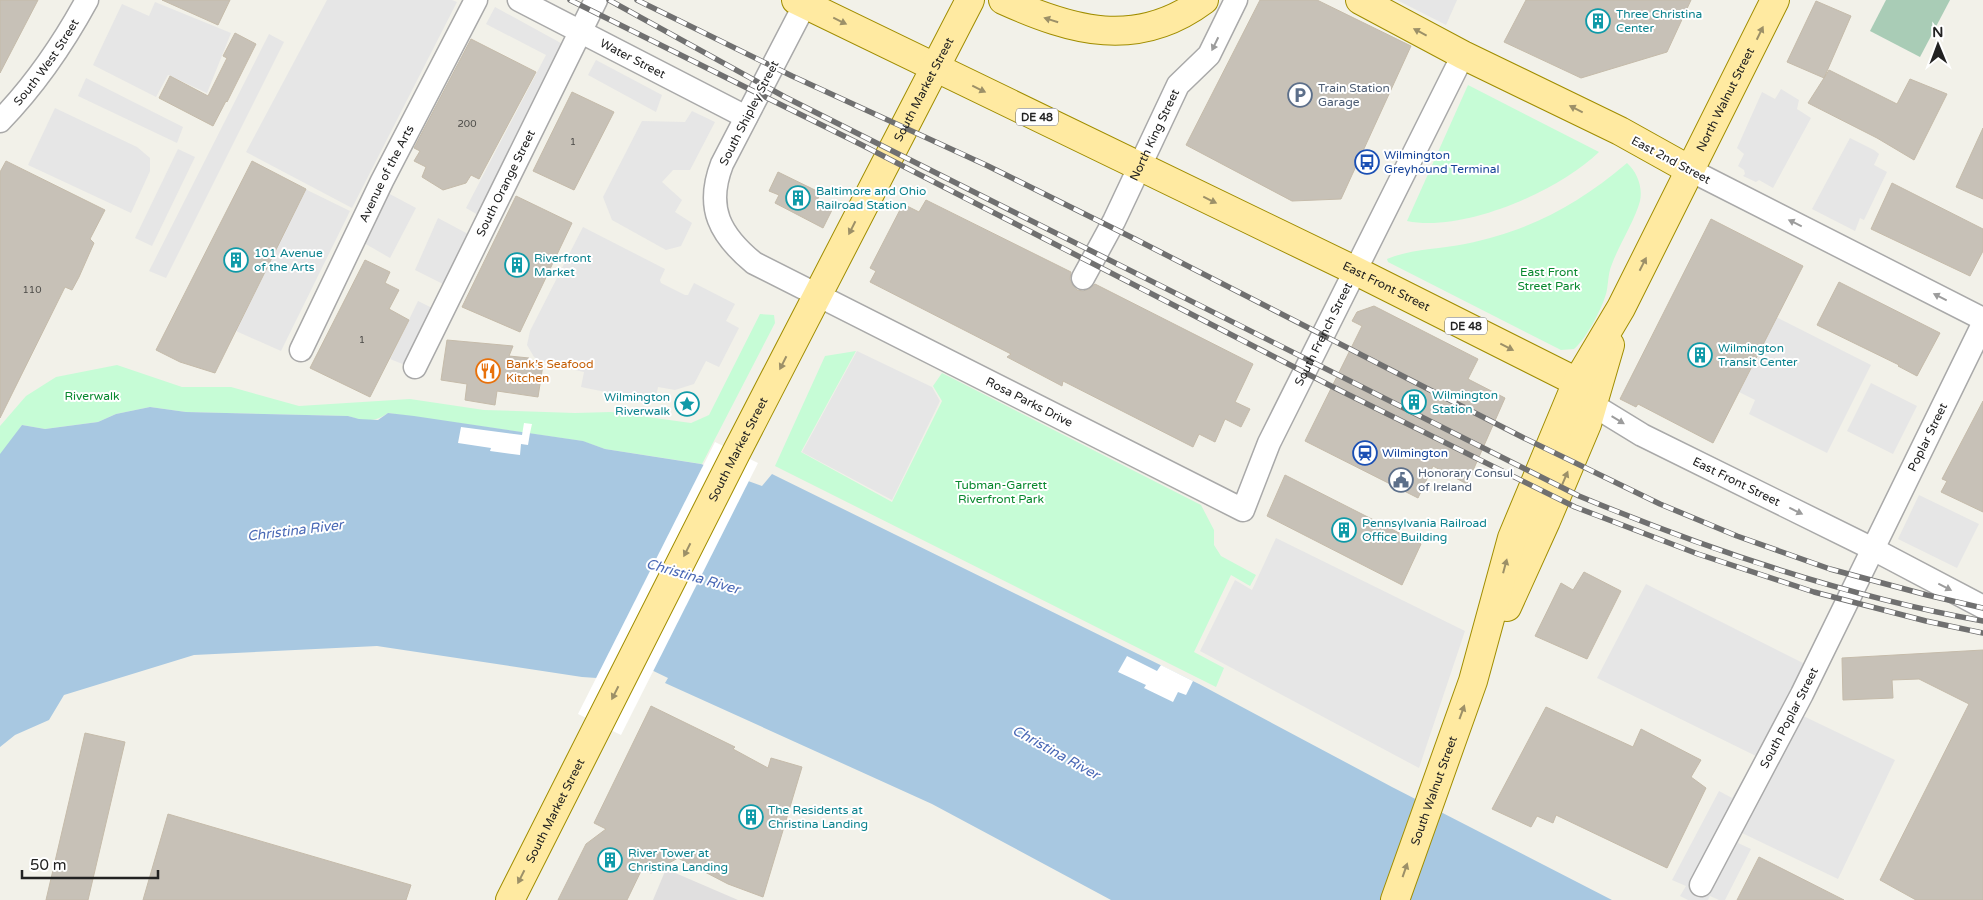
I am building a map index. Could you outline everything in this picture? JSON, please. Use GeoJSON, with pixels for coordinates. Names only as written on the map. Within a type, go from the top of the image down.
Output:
{"type":"FeatureCollection","features":[{"type":"Feature","properties":{"kind":"main road","name":"South Market Street"},"geometry":{"type":"LineString","coordinates":[[510,900],[736,453],[970,0]]}},
{"type":"Feature","properties":{"kind":"main road"},"geometry":{"type":"LineString","coordinates":[[1003,0],[1035,14],[1098,32],[1132,31],[1164,24],[1204,0]]}},
{"type":"Feature","properties":{"kind":"main road","name":"East 2nd Street"},"geometry":{"type":"LineString","coordinates":[[1360,0],[1463,55],[1620,131],[1690,170]]}},
{"type":"Feature","properties":{"kind":"main road","name":"North Walnut Street"},"geometry":{"type":"LineString","coordinates":[[1536,515],[1577,382],[1621,308],[1775,0]]}},
{"type":"Feature","properties":{"kind":"main road","name":"DE 48"},"geometry":{"type":"LineString","coordinates":[[801,2],[936,67]]}},
{"type":"Feature","properties":{"kind":"main road","name":"East Front Street"},"geometry":{"type":"LineString","coordinates":[[936,67],[1354,270],[1577,382]]}},
{"type":"Feature","properties":{"kind":"main road","name":"North Walnut Street"},"geometry":{"type":"LineString","coordinates":[[1536,515],[1583,435],[1621,308]]}},
{"type":"Feature","properties":{"kind":"main road","name":"South Walnut Street"},"geometry":{"type":"LineString","coordinates":[[1395,900],[1473,681],[1536,515]]}},
{"type":"Feature","properties":{"kind":"street","name":"South West Street"},"geometry":{"type":"LineString","coordinates":[[0,121],[20,101],[56,53],[87,0]]}},
{"type":"Feature","properties":{"kind":"street","name":"Avenue of the Arts"},"geometry":{"type":"LineString","coordinates":[[301,350],[382,181],[476,0]]}},
{"type":"Feature","properties":{"kind":"street","name":"Water Street"},"geometry":{"type":"LineString","coordinates":[[519,0],[746,118]]}},
{"type":"Feature","properties":{"kind":"street","name":"South Orange Street"},"geometry":{"type":"LineString","coordinates":[[415,367],[596,0]]}},
{"type":"Feature","properties":{"kind":"street","name":"North King Street"},"geometry":{"type":"LineString","coordinates":[[1083,278],[1114,221],[1178,85],[1210,55],[1236,0]]}},
{"type":"Feature","properties":{"kind":"street","name":"South Shipley Street"},"geometry":{"type":"LineString","coordinates":[[801,2],[716,179],[716,211],[723,231],[736,248],[754,263],[818,296]]}},
{"type":"Feature","properties":{"kind":"street","name":"South French Street"},"geometry":{"type":"LineString","coordinates":[[1243,510],[1269,443],[1463,55]]}},
{"type":"Feature","properties":{"kind":"street","name":"East 2nd Street"},"geometry":{"type":"LineString","coordinates":[[1690,170],[1983,319]]}},
{"type":"Feature","properties":{"kind":"street","name":"Rosa Parks Drive"},"geometry":{"type":"LineString","coordinates":[[818,296],[1243,510]]}},
{"type":"Feature","properties":{"kind":"street","name":"Poplar Street"},"geometry":{"type":"LineString","coordinates":[[1873,549],[1983,324]]}},
{"type":"Feature","properties":{"kind":"street","name":"East Front Street"},"geometry":{"type":"LineString","coordinates":[[1577,382],[1593,405],[1642,435],[1873,549],[1983,607]]}},
{"type":"Feature","properties":{"kind":"street","name":"South Poplar Street"},"geometry":{"type":"LineString","coordinates":[[1701,885],[1802,694],[1873,549]]}},
{"type":"Feature","properties":{"kind":"shaded area"},"geometry":{"type":"Polygon","coordinates":[[[327,0],[452,0],[457,2],[352,208],[246,152],[327,0]]]}},
{"type":"Feature","properties":{"kind":"shaded area"},"geometry":{"type":"Polygon","coordinates":[[[1397,0],[1457,0],[1446,25],[1397,0]]]}},
{"type":"Feature","properties":{"kind":"shaded area"},"geometry":{"type":"Polygon","coordinates":[[[155,2],[231,33],[207,93],[168,75],[156,97],[93,65],[122,4],[149,16],[155,2]]]}},
{"type":"Feature","properties":{"kind":"shaded area"},"geometry":{"type":"Polygon","coordinates":[[[495,7],[568,47],[485,219],[466,208],[546,55],[486,24],[495,7]]]}},
{"type":"Feature","properties":{"kind":"shaded area"},"geometry":{"type":"Polygon","coordinates":[[[269,34],[284,42],[166,278],[149,271],[269,34]]]}},
{"type":"Feature","properties":{"kind":"shaded area"},"geometry":{"type":"Polygon","coordinates":[[[596,60],[662,95],[656,112],[588,75],[596,60]]]}},
{"type":"Feature","properties":{"kind":"shaded area"},"geometry":{"type":"Polygon","coordinates":[[[86,78],[183,127],[177,143],[78,96],[86,78]]]}},
{"type":"Feature","properties":{"kind":"shaded area"},"geometry":{"type":"Polygon","coordinates":[[[1781,89],[1799,100],[1797,109],[1811,118],[1773,188],[1759,180],[1756,182],[1743,176],[1745,174],[1744,170],[1738,166],[1744,154],[1737,148],[1762,92],[1775,99],[1781,89]]]}},
{"type":"Feature","properties":{"kind":"shaded area"},"geometry":{"type":"Polygon","coordinates":[[[55,108],[137,147],[150,158],[150,171],[131,213],[28,165],[55,108]]]}},
{"type":"Feature","properties":{"kind":"shaded area"},"geometry":{"type":"Polygon","coordinates":[[[692,111],[715,122],[690,170],[673,170],[662,182],[682,200],[675,212],[692,223],[681,246],[666,250],[612,220],[603,197],[642,121],[685,122],[692,111]]]}},
{"type":"Feature","properties":{"kind":"shaded area"},"geometry":{"type":"Polygon","coordinates":[[[1850,138],[1879,154],[1874,165],[1887,172],[1864,220],[1860,218],[1855,231],[1812,209],[1850,138]]]}},
{"type":"Feature","properties":{"kind":"shaded area"},"geometry":{"type":"Polygon","coordinates":[[[178,149],[195,157],[152,246],[135,238],[178,149]]]}},
{"type":"Feature","properties":{"kind":"shaded area"},"geometry":{"type":"Polygon","coordinates":[[[305,189],[350,211],[281,351],[236,331],[305,189]]]}},
{"type":"Feature","properties":{"kind":"shaded area"},"geometry":{"type":"Polygon","coordinates":[[[386,192],[416,208],[390,258],[364,243],[386,192]]]}},
{"type":"Feature","properties":{"kind":"shaded area"},"geometry":{"type":"Polygon","coordinates":[[[438,218],[468,234],[443,284],[415,270],[438,218]]]}},
{"type":"Feature","properties":{"kind":"shaded area"},"geometry":{"type":"Polygon","coordinates":[[[583,227],[665,269],[660,280],[661,283],[688,295],[694,283],[735,304],[726,321],[739,328],[719,367],[706,361],[694,384],[675,390],[658,387],[655,402],[581,387],[584,372],[545,363],[534,357],[527,345],[530,331],[583,227]]]}},
{"type":"Feature","properties":{"kind":"shaded area"},"geometry":{"type":"Polygon","coordinates":[[[418,301],[432,308],[405,365],[390,359],[418,301]]]}},
{"type":"Feature","properties":{"kind":"shaded area"},"geometry":{"type":"Polygon","coordinates":[[[1776,317],[1871,365],[1827,453],[1749,414],[1755,400],[1739,392],[1776,317]]]}},
{"type":"Feature","properties":{"kind":"shaded area"},"geometry":{"type":"Polygon","coordinates":[[[857,351],[932,387],[940,401],[892,500],[802,452],[857,351]]]}},
{"type":"Feature","properties":{"kind":"shaded area"},"geometry":{"type":"Polygon","coordinates":[[[1871,383],[1917,406],[1893,454],[1847,431],[1871,383]]]}},
{"type":"Feature","properties":{"kind":"shaded area"},"geometry":{"type":"Polygon","coordinates":[[[1919,495],[1979,524],[1957,568],[1898,539],[1919,495]]]}},
{"type":"Feature","properties":{"kind":"shaded area"},"geometry":{"type":"Polygon","coordinates":[[[1276,538],[1465,631],[1419,768],[1200,651],[1235,580],[1252,590],[1276,538]]]}},
{"type":"Feature","properties":{"kind":"shaded area"},"geometry":{"type":"Polygon","coordinates":[[[1646,584],[1805,664],[1756,756],[1597,678],[1646,584]]]}},
{"type":"Feature","properties":{"kind":"shaded area"},"geometry":{"type":"Polygon","coordinates":[[[1795,712],[1895,760],[1838,879],[1742,833],[1738,843],[1751,849],[1725,900],[1719,900],[1710,896],[1708,900],[1688,900],[1680,896],[1686,886],[1672,880],[1719,791],[1732,798],[1743,779],[1760,784],[1795,712]]]}},
{"type":"Feature","properties":{"kind":"shaded area"},"geometry":{"type":"Polygon","coordinates":[[[666,869],[738,900],[653,900],[666,869]]]}},
{"type":"Feature","properties":{"kind":"green space"},"geometry":{"type":"Polygon","coordinates":[[[1886,0],[1950,0],[1920,57],[1870,31],[1886,0]]]}},
{"type":"Feature","properties":{"kind":"green space"},"geometry":{"type":"Polygon","coordinates":[[[1468,85],[1599,152],[1582,167],[1560,181],[1509,206],[1455,221],[1430,223],[1407,221],[1468,85]]]}},
{"type":"Feature","properties":{"kind":"green space","name":"East Front Street Park"},"geometry":{"type":"Polygon","coordinates":[[[1627,163],[1634,171],[1638,180],[1641,190],[1640,201],[1635,216],[1610,268],[1606,293],[1600,310],[1588,332],[1574,349],[1561,350],[1388,262],[1387,259],[1405,253],[1465,244],[1532,224],[1571,204],[1627,163]]]}},
{"type":"Feature","properties":{"kind":"green space","name":"Riverwalk"},"geometry":{"type":"Polygon","coordinates":[[[760,314],[774,315],[775,323],[702,464],[605,449],[582,441],[388,413],[369,420],[348,416],[186,412],[150,407],[116,414],[98,422],[45,429],[22,425],[0,459],[0,426],[26,396],[56,377],[117,365],[182,387],[231,387],[299,406],[410,399],[484,410],[575,413],[611,412],[691,423],[709,415],[760,314]]]}},
{"type":"Feature","properties":{"kind":"green space","name":"Tubman-Garrett Riverfront Park"},"geometry":{"type":"Polygon","coordinates":[[[856,351],[801,452],[892,502],[942,401],[933,386],[942,373],[1201,505],[1214,530],[1214,545],[1221,556],[1256,575],[1250,586],[1231,575],[1194,652],[1224,668],[1216,687],[775,466],[825,356],[856,351]]]}},
{"type":"Feature","properties":{"kind":"water","name":"Christina River"},"geometry":{"type":"Polygon","coordinates":[[[150,407],[186,412],[348,416],[359,419],[378,420],[388,413],[583,441],[605,449],[701,464],[762,486],[772,474],[1199,684],[1392,787],[1612,900],[1111,900],[932,804],[665,683],[668,678],[612,651],[597,678],[377,646],[194,655],[64,695],[49,720],[15,735],[0,747],[0,454],[22,425],[45,429],[98,422],[116,414],[150,407]]]}},
{"type":"Feature","properties":{"kind":"pier"},"geometry":{"type":"Polygon","coordinates":[[[524,423],[532,424],[528,445],[521,444],[520,455],[490,451],[491,448],[458,443],[461,427],[522,435],[524,423]]]}},
{"type":"Feature","properties":{"kind":"pier"},"geometry":{"type":"Polygon","coordinates":[[[715,442],[758,463],[621,735],[578,714],[715,442]]]}},
{"type":"Feature","properties":{"kind":"pier"},"geometry":{"type":"Polygon","coordinates":[[[1127,656],[1157,671],[1161,665],[1193,681],[1186,695],[1178,692],[1173,702],[1144,688],[1146,685],[1118,672],[1127,656]]]}},
{"type":"Feature","properties":{"kind":"building"},"geometry":{"type":"Polygon","coordinates":[[[0,0],[38,0],[0,73],[0,0]]]}},
{"type":"Feature","properties":{"kind":"building"},"geometry":{"type":"Polygon","coordinates":[[[162,0],[230,0],[218,25],[162,0]]]}},
{"type":"Feature","properties":{"kind":"building","name":"Train Station Garage"},"geometry":{"type":"Polygon","coordinates":[[[1260,0],[1317,0],[1411,46],[1341,199],[1292,201],[1186,145],[1260,0]]]}},
{"type":"Feature","properties":{"kind":"building","name":"Three Christina Center"},"geometry":{"type":"Polygon","coordinates":[[[1526,0],[1691,0],[1667,52],[1581,78],[1504,42],[1526,0]]]}},
{"type":"Feature","properties":{"kind":"building"},"geometry":{"type":"Polygon","coordinates":[[[1816,1],[1851,16],[1824,78],[1787,62],[1816,1]]]}},
{"type":"Feature","properties":{"kind":"building"},"geometry":{"type":"Polygon","coordinates":[[[235,33],[256,44],[213,126],[159,98],[170,76],[208,96],[227,58],[223,56],[235,33]]]}},
{"type":"Feature","properties":{"kind":"building"},"geometry":{"type":"Polygon","coordinates":[[[471,39],[536,72],[479,179],[471,175],[466,183],[443,190],[422,177],[426,167],[414,161],[420,151],[414,148],[471,39]]]}},
{"type":"Feature","properties":{"kind":"building"},"geometry":{"type":"Polygon","coordinates":[[[1829,70],[1897,104],[1910,79],[1947,94],[1914,160],[1877,138],[1808,103],[1829,70]]]}},
{"type":"Feature","properties":{"kind":"building"},"geometry":{"type":"Polygon","coordinates":[[[572,92],[614,112],[574,190],[533,171],[572,92]]]}},
{"type":"Feature","properties":{"kind":"building"},"geometry":{"type":"Polygon","coordinates":[[[1983,128],[1983,199],[1956,187],[1983,128]]]}},
{"type":"Feature","properties":{"kind":"building"},"geometry":{"type":"Polygon","coordinates":[[[6,161],[105,210],[90,239],[94,243],[79,277],[72,290],[65,287],[0,418],[0,172],[6,161]]]}},
{"type":"Feature","properties":{"kind":"building","name":"101 Avenue of the Arts"},"geometry":{"type":"Polygon","coordinates":[[[252,161],[306,189],[215,373],[180,362],[156,350],[252,161]]]}},
{"type":"Feature","properties":{"kind":"building","name":"Baltimore and Ohio Railroad Station"},"geometry":{"type":"Polygon","coordinates":[[[778,172],[821,193],[816,202],[832,210],[823,228],[775,203],[779,195],[769,191],[778,172]]]}},
{"type":"Feature","properties":{"kind":"building"},"geometry":{"type":"Polygon","coordinates":[[[1892,183],[1983,229],[1983,251],[1970,276],[1871,229],[1892,183]]]}},
{"type":"Feature","properties":{"kind":"building","name":"Riverfront Market"},"geometry":{"type":"Polygon","coordinates":[[[516,196],[572,223],[520,332],[462,307],[516,196]]]}},
{"type":"Feature","properties":{"kind":"building"},"geometry":{"type":"Polygon","coordinates":[[[926,200],[1071,272],[1070,279],[1077,290],[1089,289],[1095,284],[1253,364],[1235,402],[1250,409],[1241,427],[1225,419],[1215,442],[1199,434],[1193,447],[1063,381],[1062,386],[1007,357],[1011,354],[870,282],[876,271],[870,268],[903,204],[919,212],[926,200]]]}},
{"type":"Feature","properties":{"kind":"building","name":"Wilmington Transit Center"},"geometry":{"type":"Polygon","coordinates":[[[1711,219],[1803,266],[1713,443],[1638,404],[1636,407],[1620,399],[1711,219]]]}},
{"type":"Feature","properties":{"kind":"building"},"geometry":{"type":"Polygon","coordinates":[[[365,260],[390,272],[385,283],[399,290],[389,309],[409,320],[370,397],[310,368],[365,260]]]}},
{"type":"Feature","properties":{"kind":"building"},"geometry":{"type":"Polygon","coordinates":[[[1839,282],[1940,333],[1917,376],[1899,365],[1817,325],[1839,282]]]}},
{"type":"Feature","properties":{"kind":"building","name":"Wilmington Station"},"geometry":{"type":"Polygon","coordinates":[[[1374,306],[1478,359],[1468,379],[1505,398],[1467,484],[1433,466],[1418,498],[1305,441],[1362,326],[1352,321],[1357,312],[1374,306]]]}},
{"type":"Feature","properties":{"kind":"building"},"geometry":{"type":"Polygon","coordinates":[[[447,340],[513,346],[509,356],[529,358],[529,363],[543,365],[538,397],[497,391],[495,405],[465,400],[467,384],[441,380],[447,340]]]}},
{"type":"Feature","properties":{"kind":"building"},"geometry":{"type":"Polygon","coordinates":[[[1983,401],[1983,512],[1941,492],[1947,481],[1942,479],[1983,401]]]}},
{"type":"Feature","properties":{"kind":"building","name":"Pennsylvania Railroad Office Building"},"geometry":{"type":"Polygon","coordinates":[[[1285,475],[1421,544],[1402,585],[1267,516],[1285,475]]]}},
{"type":"Feature","properties":{"kind":"building"},"geometry":{"type":"Polygon","coordinates":[[[1584,572],[1621,591],[1587,659],[1535,636],[1561,583],[1573,590],[1584,572]]]}},
{"type":"Feature","properties":{"kind":"building"},"geometry":{"type":"Polygon","coordinates":[[[1983,650],[1983,900],[1916,900],[1880,880],[1969,704],[1919,679],[1892,680],[1893,698],[1843,700],[1842,658],[1983,650]]]}},
{"type":"Feature","properties":{"kind":"building"},"geometry":{"type":"Polygon","coordinates":[[[651,706],[735,747],[733,749],[768,768],[771,758],[802,767],[763,897],[728,884],[678,858],[651,873],[642,869],[627,900],[558,900],[586,844],[606,829],[594,823],[651,706]]]}},
{"type":"Feature","properties":{"kind":"building"},"geometry":{"type":"Polygon","coordinates":[[[1546,707],[1633,747],[1641,729],[1701,760],[1691,777],[1706,788],[1667,868],[1556,815],[1553,823],[1537,816],[1531,827],[1492,809],[1546,707]]]}},
{"type":"Feature","properties":{"kind":"building"},"geometry":{"type":"Polygon","coordinates":[[[85,733],[125,742],[88,900],[46,900],[85,733]]]}},
{"type":"Feature","properties":{"kind":"building"},"geometry":{"type":"Polygon","coordinates":[[[168,814],[411,885],[406,900],[143,900],[168,814]]]}},
{"type":"Feature","properties":{"kind":"building"},"geometry":{"type":"Polygon","coordinates":[[[1759,857],[1844,900],[1737,900],[1759,857]]]}},
{"type":"Feature","properties":{"kind":"railway"},"geometry":{"type":"LineString","coordinates":[[570,0],[860,144],[1331,386],[1575,507],[1698,554],[1814,592],[1926,621],[1983,633]]}},
{"type":"Feature","properties":{"kind":"railway"},"geometry":{"type":"LineString","coordinates":[[609,0],[785,97],[1579,496],[1727,553],[1828,585],[1931,611],[1983,621]]}},
{"type":"Feature","properties":{"kind":"railway"},"geometry":{"type":"LineString","coordinates":[[637,0],[792,76],[988,166],[1522,437],[1660,504],[1737,536],[1830,569],[1983,608]]}},
{"type":"Feature","properties":{"kind":"place","name":"Three Christina Center"},"geometry":{"type":"Point","coordinates":[1598,21]}},
{"type":"Feature","properties":{"kind":"place","name":"Train Station Garage"},"geometry":{"type":"Point","coordinates":[1300,95]}},
{"type":"Feature","properties":{"kind":"place","name":"Wilmington Greyhound Terminal"},"geometry":{"type":"Point","coordinates":[1367,162]}},
{"type":"Feature","properties":{"kind":"place","name":"Baltimore and Ohio Railroad Station"},"geometry":{"type":"Point","coordinates":[798,198]}},
{"type":"Feature","properties":{"kind":"place","name":"101 Avenue of the Arts"},"geometry":{"type":"Point","coordinates":[236,260]}},
{"type":"Feature","properties":{"kind":"place","name":"Riverfront Market"},"geometry":{"type":"Point","coordinates":[517,265]}},
{"type":"Feature","properties":{"kind":"place","name":"Wilmington Transit Center"},"geometry":{"type":"Point","coordinates":[1700,355]}},
{"type":"Feature","properties":{"kind":"place","name":"Bank’s Seafood Kitchen"},"geometry":{"type":"Point","coordinates":[488,371]}},
{"type":"Feature","properties":{"kind":"place","name":"Wilmington Station"},"geometry":{"type":"Point","coordinates":[1414,402]}},
{"type":"Feature","properties":{"kind":"place","name":"Wilmington Riverwalk"},"geometry":{"type":"Point","coordinates":[687,404]}},
{"type":"Feature","properties":{"kind":"place","name":"Wilmington"},"geometry":{"type":"Point","coordinates":[1365,453]}},
{"type":"Feature","properties":{"kind":"place","name":"Honorary Consul of Ireland"},"geometry":{"type":"Point","coordinates":[1401,480]}},
{"type":"Feature","properties":{"kind":"place","name":"Pennsylvania Railroad Office Building"},"geometry":{"type":"Point","coordinates":[1344,530]}},
{"type":"Feature","properties":{"kind":"place","name":"The Residents at Christina Landing"},"geometry":{"type":"Point","coordinates":[751,817]}},
{"type":"Feature","properties":{"kind":"place","name":"River Tower at Christina Landing"},"geometry":{"type":"Point","coordinates":[610,860]}}]}
